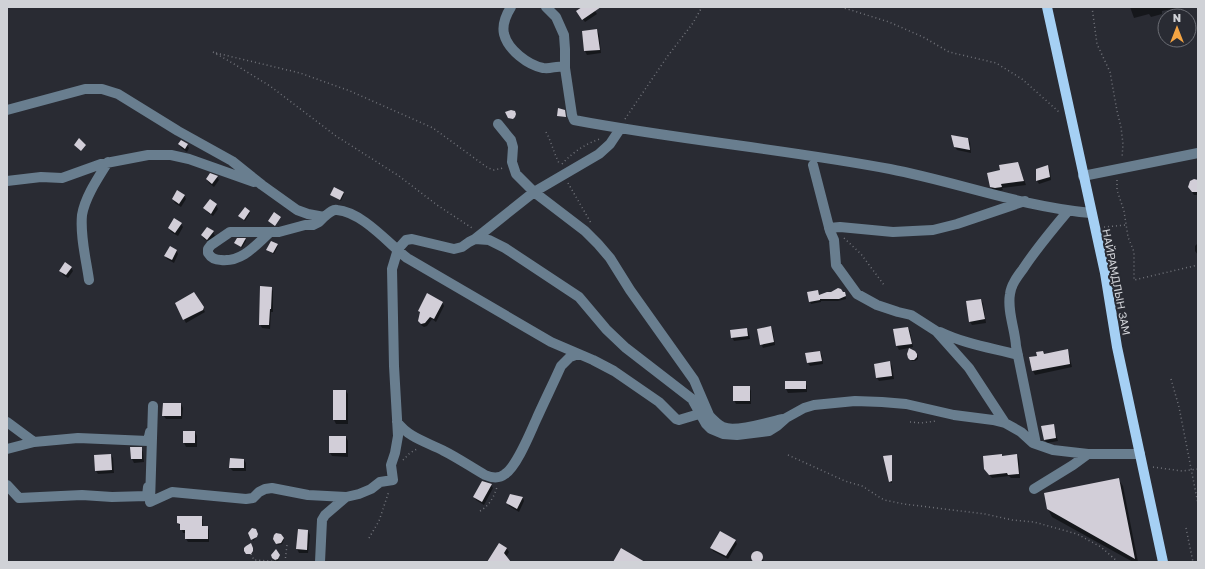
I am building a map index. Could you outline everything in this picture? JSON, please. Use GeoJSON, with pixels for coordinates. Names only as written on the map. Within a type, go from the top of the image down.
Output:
{"type":"FeatureCollection","features":[{"type":"Feature","properties":{"kind":"main road","name":"НАЙРАМДЛЫН ЗАМ"},"geometry":{"type":"LineString","coordinates":[[1047,7],[1095,229],[1117,347],[1163,562]]}},
{"type":"Feature","properties":{"kind":"street"},"geometry":{"type":"LineString","coordinates":[[511,7],[505,21],[504,33],[512,48],[526,61],[533,65],[544,69],[557,66],[562,66],[565,68]]}},
{"type":"Feature","properties":{"kind":"street"},"geometry":{"type":"LineString","coordinates":[[546,7],[556,17],[564,35],[565,68],[574,120],[620,129],[715,141],[868,165],[933,178],[1068,211],[1091,213]]}},
{"type":"Feature","properties":{"kind":"street"},"geometry":{"type":"LineString","coordinates":[[7,110],[84,89],[102,90],[118,94],[178,131],[232,161],[262,185],[303,213],[324,217]]}},
{"type":"Feature","properties":{"kind":"street"},"geometry":{"type":"LineString","coordinates":[[498,124],[511,140],[513,147],[512,159],[516,174],[534,192],[585,231],[610,258],[630,290],[694,380],[706,424],[711,429],[723,434],[737,435],[769,431],[786,418],[804,408],[814,405],[839,402],[869,401],[906,404],[954,415],[1005,423],[1014,427],[1033,443],[1058,451],[1088,454],[1108,453],[1141,459]]}},
{"type":"Feature","properties":{"kind":"street"},"geometry":{"type":"LineString","coordinates":[[269,233],[245,254],[235,260],[217,260],[211,257],[208,253],[208,249],[211,245],[230,232],[279,232],[319,222],[330,211],[337,210],[354,216],[378,232],[396,241],[412,239],[454,249],[462,247],[478,237],[534,192],[599,154],[610,144],[620,129]]}},
{"type":"Feature","properties":{"kind":"street"},"geometry":{"type":"LineString","coordinates":[[1083,176],[1118,175],[1198,154]]}},
{"type":"Feature","properties":{"kind":"street"},"geometry":{"type":"LineString","coordinates":[[7,181],[41,177],[62,178],[108,162],[148,155],[171,155],[189,159],[262,185]]}},
{"type":"Feature","properties":{"kind":"street"},"geometry":{"type":"LineString","coordinates":[[89,280],[82,236],[82,215],[88,198],[108,162]]}},
{"type":"Feature","properties":{"kind":"street"},"geometry":{"type":"LineString","coordinates":[[812,165],[829,228],[834,240],[836,265],[857,294],[877,305],[911,315],[933,329],[955,339],[1018,355]]}},
{"type":"Feature","properties":{"kind":"street"},"geometry":{"type":"LineString","coordinates":[[829,228],[840,227],[893,232],[933,230],[957,224],[1025,201]]}},
{"type":"Feature","properties":{"kind":"street"},"geometry":{"type":"LineString","coordinates":[[1036,444],[1018,355],[1011,313],[1010,295],[1013,284],[1033,253],[1068,211]]}},
{"type":"Feature","properties":{"kind":"street"},"geometry":{"type":"LineString","coordinates":[[378,232],[407,258],[543,338],[600,364],[632,383],[659,402],[676,419],[679,420],[704,414]]}},
{"type":"Feature","properties":{"kind":"street"},"geometry":{"type":"LineString","coordinates":[[478,237],[489,240],[505,248],[568,289],[578,297],[626,348],[692,399],[704,414]]}},
{"type":"Feature","properties":{"kind":"street"},"geometry":{"type":"LineString","coordinates":[[7,485],[19,498],[82,495],[112,497],[147,496],[148,441],[153,406],[150,502],[172,492],[246,499],[253,498],[264,489],[272,488],[308,495],[346,497],[371,489],[380,482],[393,480],[390,465],[397,444],[397,422],[392,270],[395,255],[404,241]]}},
{"type":"Feature","properties":{"kind":"street"},"geometry":{"type":"LineString","coordinates":[[933,329],[945,340],[969,368],[1005,423]]}},
{"type":"Feature","properties":{"kind":"street"},"geometry":{"type":"LineString","coordinates":[[397,422],[408,433],[444,451],[485,475],[492,478],[506,474],[526,443],[561,366],[570,357],[578,354]]}},
{"type":"Feature","properties":{"kind":"street"},"geometry":{"type":"LineString","coordinates":[[7,422],[34,442]]}},
{"type":"Feature","properties":{"kind":"street"},"geometry":{"type":"LineString","coordinates":[[7,449],[34,442],[78,438],[148,441]]}},
{"type":"Feature","properties":{"kind":"street"},"geometry":{"type":"LineString","coordinates":[[1034,489],[1088,454]]}},
{"type":"Feature","properties":{"kind":"street"},"geometry":{"type":"LineString","coordinates":[[320,562],[322,520],[325,515],[346,497]]}},
{"type":"Feature","properties":{"kind":"path"},"geometry":{"type":"LineString","coordinates":[[620,129],[637,100],[693,23],[702,7]]}},
{"type":"Feature","properties":{"kind":"path"},"geometry":{"type":"LineString","coordinates":[[841,7],[889,22],[923,37],[949,52],[996,63],[1022,79],[1072,125]]}},
{"type":"Feature","properties":{"kind":"path"},"geometry":{"type":"LineString","coordinates":[[1092,7],[1097,44],[1110,72],[1121,126],[1123,144],[1117,190],[1124,211],[1128,237],[1134,252],[1134,280],[1198,265]]}},
{"type":"Feature","properties":{"kind":"path"},"geometry":{"type":"LineString","coordinates":[[478,237],[399,176],[324,128],[270,86],[212,52],[300,73],[350,91],[433,128],[480,164],[491,170],[505,168],[512,159]]}},
{"type":"Feature","properties":{"kind":"path"},"geometry":{"type":"LineString","coordinates":[[546,132],[564,174],[593,226]]}},
{"type":"Feature","properties":{"kind":"path"},"geometry":{"type":"LineString","coordinates":[[1095,229],[1127,225]]}},
{"type":"Feature","properties":{"kind":"path"},"geometry":{"type":"LineString","coordinates":[[842,237],[861,254],[884,285]]}},
{"type":"Feature","properties":{"kind":"path"},"geometry":{"type":"LineString","coordinates":[[1171,379],[1198,504]]}},
{"type":"Feature","properties":{"kind":"path"},"geometry":{"type":"LineString","coordinates":[[399,464],[410,453],[429,444]]}},
{"type":"Feature","properties":{"kind":"path"},"geometry":{"type":"LineString","coordinates":[[788,455],[845,481],[862,486],[884,500],[911,505],[985,514],[1012,520],[1034,522],[1077,534],[1100,546],[1118,562]]}},
{"type":"Feature","properties":{"kind":"path"},"geometry":{"type":"LineString","coordinates":[[1141,459],[1153,467],[1182,471],[1198,469]]}},
{"type":"Feature","properties":{"kind":"path"},"geometry":{"type":"LineString","coordinates":[[480,511],[485,508],[493,498],[497,488],[497,477]]}},
{"type":"Feature","properties":{"kind":"path"},"geometry":{"type":"LineString","coordinates":[[369,538],[379,521],[393,480]]}},
{"type":"Feature","properties":{"kind":"path"},"geometry":{"type":"LineString","coordinates":[[1186,528],[1193,562]]}},
{"type":"Feature","properties":{"kind":"path"},"geometry":{"type":"LineString","coordinates":[[251,554],[254,560],[285,562],[287,545]]}},
{"type":"Feature","properties":{"kind":"building"},"geometry":{"type":"Polygon","coordinates":[[[582,7],[601,7],[582,20],[576,11],[582,7]]]}},
{"type":"Feature","properties":{"kind":"building"},"geometry":{"type":"Polygon","coordinates":[[[597,29],[600,50],[584,51],[582,31],[597,29]]]}},
{"type":"Feature","properties":{"kind":"building"},"geometry":{"type":"Polygon","coordinates":[[[558,108],[565,110],[566,117],[557,116],[558,108]]]}},
{"type":"Feature","properties":{"kind":"building"},"geometry":{"type":"Polygon","coordinates":[[[511,110],[515,111],[516,114],[513,119],[508,118],[505,112],[511,110]]]}},
{"type":"Feature","properties":{"kind":"building"},"geometry":{"type":"Polygon","coordinates":[[[951,135],[968,138],[970,150],[954,147],[951,135]]]}},
{"type":"Feature","properties":{"kind":"building"},"geometry":{"type":"Polygon","coordinates":[[[79,138],[86,145],[81,151],[74,145],[79,138]]]}},
{"type":"Feature","properties":{"kind":"building"},"geometry":{"type":"Polygon","coordinates":[[[181,140],[188,144],[185,149],[178,144],[181,140]]]}},
{"type":"Feature","properties":{"kind":"building"},"geometry":{"type":"Polygon","coordinates":[[[1018,162],[1024,181],[1001,184],[1002,187],[990,187],[987,173],[1000,170],[999,165],[1018,162]]]}},
{"type":"Feature","properties":{"kind":"building"},"geometry":{"type":"Polygon","coordinates":[[[1048,165],[1050,177],[1036,181],[1036,169],[1048,165]]]}},
{"type":"Feature","properties":{"kind":"building"},"geometry":{"type":"Polygon","coordinates":[[[210,173],[218,176],[212,184],[206,179],[210,173]]]}},
{"type":"Feature","properties":{"kind":"building"},"geometry":{"type":"Polygon","coordinates":[[[1194,179],[1198,180],[1198,192],[1192,192],[1188,187],[1190,181],[1194,179]]]}},
{"type":"Feature","properties":{"kind":"building"},"geometry":{"type":"Polygon","coordinates":[[[334,187],[344,192],[340,200],[330,195],[334,187]]]}},
{"type":"Feature","properties":{"kind":"building"},"geometry":{"type":"Polygon","coordinates":[[[177,190],[185,195],[179,204],[172,199],[177,190]]]}},
{"type":"Feature","properties":{"kind":"building"},"geometry":{"type":"Polygon","coordinates":[[[210,199],[217,204],[211,214],[203,208],[210,199]]]}},
{"type":"Feature","properties":{"kind":"building"},"geometry":{"type":"Polygon","coordinates":[[[245,207],[250,211],[244,220],[238,216],[245,207]]]}},
{"type":"Feature","properties":{"kind":"building"},"geometry":{"type":"Polygon","coordinates":[[[274,212],[281,217],[275,226],[268,221],[274,212]]]}},
{"type":"Feature","properties":{"kind":"building"},"geometry":{"type":"Polygon","coordinates":[[[174,218],[182,223],[175,233],[168,228],[174,218]]]}},
{"type":"Feature","properties":{"kind":"building"},"geometry":{"type":"Polygon","coordinates":[[[207,227],[214,231],[207,240],[201,235],[207,227]]]}},
{"type":"Feature","properties":{"kind":"building"},"geometry":{"type":"Polygon","coordinates":[[[237,238],[246,238],[241,247],[234,243],[237,238]]]}},
{"type":"Feature","properties":{"kind":"building"},"geometry":{"type":"Polygon","coordinates":[[[271,241],[278,244],[273,253],[266,250],[271,241]]]}},
{"type":"Feature","properties":{"kind":"building"},"geometry":{"type":"Polygon","coordinates":[[[170,246],[177,250],[172,260],[164,256],[170,246]]]}},
{"type":"Feature","properties":{"kind":"building"},"geometry":{"type":"Polygon","coordinates":[[[65,262],[72,267],[66,275],[59,271],[65,262]]]}},
{"type":"Feature","properties":{"kind":"building"},"geometry":{"type":"Polygon","coordinates":[[[260,286],[272,287],[269,325],[259,325],[260,286]]]}},
{"type":"Feature","properties":{"kind":"building"},"geometry":{"type":"Polygon","coordinates":[[[838,288],[845,292],[846,296],[839,299],[820,299],[809,302],[807,292],[818,290],[819,295],[831,292],[838,288]]]}},
{"type":"Feature","properties":{"kind":"building"},"geometry":{"type":"Polygon","coordinates":[[[194,292],[204,307],[203,310],[183,320],[175,303],[194,292]]]}},
{"type":"Feature","properties":{"kind":"building"},"geometry":{"type":"Polygon","coordinates":[[[427,293],[443,302],[434,319],[430,317],[425,323],[421,324],[418,321],[420,312],[418,311],[427,293]]]}},
{"type":"Feature","properties":{"kind":"building"},"geometry":{"type":"Polygon","coordinates":[[[981,299],[985,319],[969,322],[966,301],[981,299]]]}},
{"type":"Feature","properties":{"kind":"building"},"geometry":{"type":"Polygon","coordinates":[[[771,326],[774,342],[760,345],[757,329],[771,326]]]}},
{"type":"Feature","properties":{"kind":"building"},"geometry":{"type":"Polygon","coordinates":[[[908,327],[912,344],[896,346],[893,329],[908,327]]]}},
{"type":"Feature","properties":{"kind":"building"},"geometry":{"type":"Polygon","coordinates":[[[747,328],[748,336],[731,338],[730,330],[747,328]]]}},
{"type":"Feature","properties":{"kind":"building"},"geometry":{"type":"Polygon","coordinates":[[[909,348],[917,354],[917,357],[914,360],[910,360],[908,358],[907,354],[909,348]]]}},
{"type":"Feature","properties":{"kind":"building"},"geometry":{"type":"Polygon","coordinates":[[[1068,349],[1070,364],[1032,371],[1029,357],[1037,356],[1036,352],[1043,351],[1044,354],[1068,349]]]}},
{"type":"Feature","properties":{"kind":"building"},"geometry":{"type":"Polygon","coordinates":[[[820,351],[822,361],[807,363],[805,353],[820,351]]]}},
{"type":"Feature","properties":{"kind":"building"},"geometry":{"type":"Polygon","coordinates":[[[890,361],[892,376],[876,378],[874,364],[890,361]]]}},
{"type":"Feature","properties":{"kind":"building"},"geometry":{"type":"Polygon","coordinates":[[[785,381],[806,381],[806,389],[785,389],[785,381]]]}},
{"type":"Feature","properties":{"kind":"building"},"geometry":{"type":"Polygon","coordinates":[[[733,386],[750,386],[750,401],[733,401],[733,386]]]}},
{"type":"Feature","properties":{"kind":"building"},"geometry":{"type":"Polygon","coordinates":[[[333,390],[346,390],[346,420],[333,420],[333,390]]]}},
{"type":"Feature","properties":{"kind":"building"},"geometry":{"type":"Polygon","coordinates":[[[163,403],[181,403],[181,416],[162,416],[163,403]]]}},
{"type":"Feature","properties":{"kind":"building"},"geometry":{"type":"Polygon","coordinates":[[[1054,424],[1056,438],[1044,440],[1041,426],[1054,424]]]}},
{"type":"Feature","properties":{"kind":"building"},"geometry":{"type":"Polygon","coordinates":[[[183,431],[195,431],[195,443],[183,443],[183,431]]]}},
{"type":"Feature","properties":{"kind":"building"},"geometry":{"type":"Polygon","coordinates":[[[329,436],[346,436],[346,453],[329,453],[329,436]]]}},
{"type":"Feature","properties":{"kind":"building"},"geometry":{"type":"Polygon","coordinates":[[[130,447],[142,447],[142,459],[131,459],[130,447]]]}},
{"type":"Feature","properties":{"kind":"building"},"geometry":{"type":"Polygon","coordinates":[[[111,454],[112,470],[95,471],[94,455],[111,454]]]}},
{"type":"Feature","properties":{"kind":"building"},"geometry":{"type":"Polygon","coordinates":[[[1002,454],[1002,456],[1017,454],[1019,474],[1008,475],[1007,473],[989,475],[984,469],[983,456],[1002,454]]]}},
{"type":"Feature","properties":{"kind":"building"},"geometry":{"type":"Polygon","coordinates":[[[892,455],[892,481],[889,482],[883,456],[892,455]]]}},
{"type":"Feature","properties":{"kind":"building"},"geometry":{"type":"Polygon","coordinates":[[[230,458],[244,459],[244,468],[229,468],[230,458]]]}},
{"type":"Feature","properties":{"kind":"building"},"geometry":{"type":"Polygon","coordinates":[[[1119,478],[1135,559],[1047,509],[1044,493],[1119,478]]]}},
{"type":"Feature","properties":{"kind":"building"},"geometry":{"type":"Polygon","coordinates":[[[482,481],[492,484],[482,502],[473,497],[482,481]]]}},
{"type":"Feature","properties":{"kind":"building"},"geometry":{"type":"Polygon","coordinates":[[[510,494],[523,497],[517,509],[506,503],[510,494]]]}},
{"type":"Feature","properties":{"kind":"building"},"geometry":{"type":"Polygon","coordinates":[[[177,516],[202,516],[202,526],[208,526],[208,539],[185,539],[185,530],[180,530],[180,524],[177,523],[177,516]]]}},
{"type":"Feature","properties":{"kind":"building"},"geometry":{"type":"Polygon","coordinates":[[[252,528],[256,529],[258,534],[257,537],[251,540],[248,533],[252,528]]]}},
{"type":"Feature","properties":{"kind":"building"},"geometry":{"type":"Polygon","coordinates":[[[298,529],[308,530],[307,550],[296,549],[298,529]]]}},
{"type":"Feature","properties":{"kind":"building"},"geometry":{"type":"Polygon","coordinates":[[[720,531],[736,540],[726,556],[710,548],[720,531]]]}},
{"type":"Feature","properties":{"kind":"building"},"geometry":{"type":"Polygon","coordinates":[[[276,533],[281,534],[284,538],[281,543],[276,544],[273,539],[276,533]]]}},
{"type":"Feature","properties":{"kind":"building"},"geometry":{"type":"Polygon","coordinates":[[[251,543],[253,551],[251,554],[246,554],[244,548],[251,543]]]}},
{"type":"Feature","properties":{"kind":"building"},"geometry":{"type":"Polygon","coordinates":[[[499,543],[507,548],[504,553],[511,562],[487,562],[499,543]]]}},
{"type":"Feature","properties":{"kind":"building"},"geometry":{"type":"Polygon","coordinates":[[[621,548],[645,562],[613,562],[621,548]]]}},
{"type":"Feature","properties":{"kind":"building"},"geometry":{"type":"Polygon","coordinates":[[[276,549],[280,555],[278,559],[275,560],[271,555],[276,549]]]}},
{"type":"Feature","properties":{"kind":"building"},"geometry":{"type":"Polygon","coordinates":[[[757,551],[761,553],[763,557],[761,561],[757,563],[753,561],[751,557],[753,553],[757,551]]]}}]}
